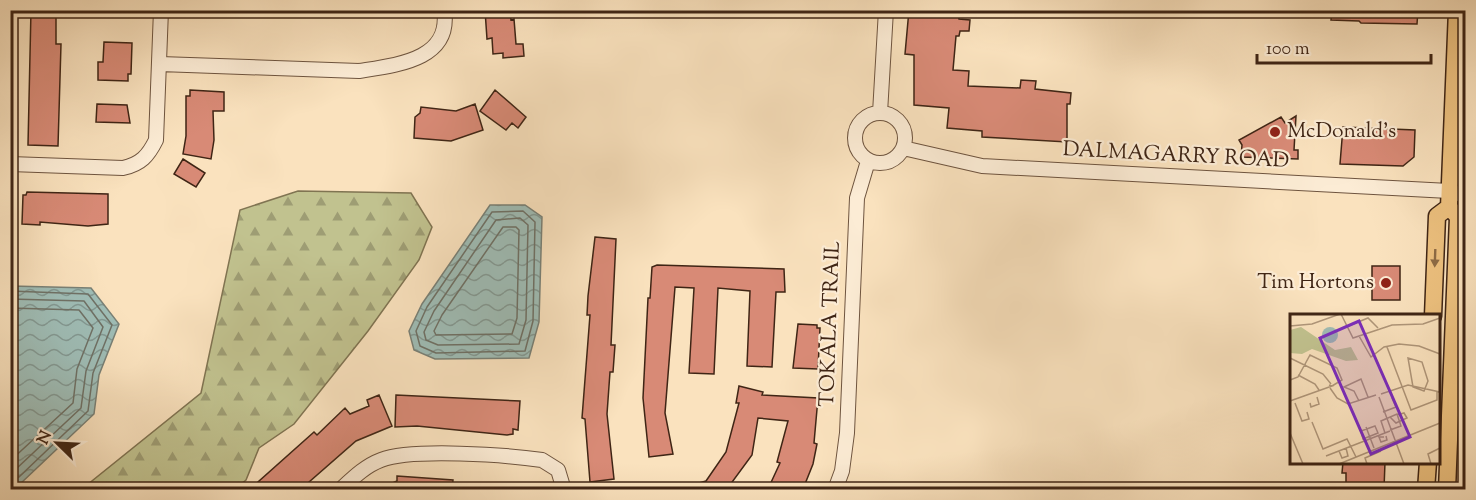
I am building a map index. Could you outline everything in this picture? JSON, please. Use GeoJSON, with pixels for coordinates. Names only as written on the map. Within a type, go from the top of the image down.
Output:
{"type":"FeatureCollection","features":[{"type":"Feature","properties":{"kind":"main road"},"geometry":{"type":"LineString","coordinates":[[1447,489],[1458,217],[1457,10]]}},
{"type":"Feature","properties":{"kind":"main road"},"geometry":{"type":"LineString","coordinates":[[1433,314],[1437,216],[1457,196]]}},
{"type":"Feature","properties":{"kind":"main road"},"geometry":{"type":"LineString","coordinates":[[1426,489],[1428,464]]}},
{"type":"Feature","properties":{"kind":"street"},"geometry":{"type":"LineString","coordinates":[[10,164],[123,168],[136,165],[148,156],[156,140],[161,10]]}},
{"type":"Feature","properties":{"kind":"street"},"geometry":{"type":"LineString","coordinates":[[160,64],[359,71],[381,68],[429,52],[444,36],[446,25],[444,10]]}},
{"type":"Feature","properties":{"kind":"street"},"geometry":{"type":"LineString","coordinates":[[880,113],[886,10]]}},
{"type":"Feature","properties":{"kind":"street"},"geometry":{"type":"LineString","coordinates":[[880,113],[888,114],[901,124],[904,132],[903,148],[892,161],[884,164],[868,161],[856,149],[855,132],[864,118],[880,113]]}},
{"type":"Feature","properties":{"kind":"street","name":"DALMAGARRY ROAD"},"geometry":{"type":"LineString","coordinates":[[903,148],[982,166],[1457,196]]}},
{"type":"Feature","properties":{"kind":"street","name":"TOKALA TRAIL"},"geometry":{"type":"LineString","coordinates":[[835,489],[842,471],[847,432],[857,198],[868,161]]}},
{"type":"Feature","properties":{"kind":"street"},"geometry":{"type":"LineString","coordinates":[[340,489],[363,470],[379,461],[394,456],[419,454],[542,460],[558,470],[564,489]]}},
{"type":"Feature","properties":{"kind":"green space"},"geometry":{"type":"Polygon","coordinates":[[[298,191],[411,193],[432,227],[419,260],[368,331],[294,424],[259,448],[246,480],[235,489],[82,489],[201,393],[240,210],[298,191]]]}},
{"type":"Feature","properties":{"kind":"water"},"geometry":{"type":"Polygon","coordinates":[[[490,205],[525,205],[542,217],[539,322],[529,358],[435,359],[414,350],[409,331],[422,304],[490,205]]]}},
{"type":"Feature","properties":{"kind":"water"},"geometry":{"type":"Polygon","coordinates":[[[11,286],[91,288],[119,324],[99,375],[94,414],[20,484],[11,484],[11,286]]]}},
{"type":"Feature","properties":{"kind":"building"},"geometry":{"type":"Polygon","coordinates":[[[31,10],[56,10],[56,44],[61,44],[58,146],[28,145],[31,10]]]}},
{"type":"Feature","properties":{"kind":"building"},"geometry":{"type":"Polygon","coordinates":[[[485,10],[510,10],[511,20],[514,19],[516,44],[523,44],[524,56],[503,58],[503,53],[493,54],[492,38],[487,39],[485,10]]]}},
{"type":"Feature","properties":{"kind":"building"},"geometry":{"type":"Polygon","coordinates":[[[909,10],[958,10],[959,19],[970,20],[969,31],[960,31],[959,36],[956,36],[953,70],[969,71],[968,86],[1020,88],[1021,80],[1036,81],[1035,89],[1071,93],[1070,104],[1067,104],[1067,142],[982,137],[982,131],[947,128],[949,108],[914,105],[914,55],[905,54],[909,10]]]}},
{"type":"Feature","properties":{"kind":"building"},"geometry":{"type":"Polygon","coordinates":[[[1332,10],[1418,10],[1417,24],[1331,20],[1332,10]]]}},
{"type":"Feature","properties":{"kind":"building"},"geometry":{"type":"Polygon","coordinates":[[[104,42],[132,43],[131,74],[128,74],[128,81],[98,80],[98,62],[103,62],[104,42]]]}},
{"type":"Feature","properties":{"kind":"building"},"geometry":{"type":"Polygon","coordinates":[[[190,90],[224,92],[224,111],[213,111],[214,140],[211,159],[183,154],[186,136],[186,96],[190,96],[190,90]]]}},
{"type":"Feature","properties":{"kind":"building"},"geometry":{"type":"Polygon","coordinates":[[[495,90],[526,117],[518,128],[512,123],[506,130],[480,111],[495,90]]]}},
{"type":"Feature","properties":{"kind":"building"},"geometry":{"type":"Polygon","coordinates":[[[97,104],[127,105],[130,123],[96,122],[97,104]]]}},
{"type":"Feature","properties":{"kind":"building"},"geometry":{"type":"Polygon","coordinates":[[[475,104],[483,130],[451,141],[414,138],[415,117],[420,113],[421,107],[456,111],[475,104]]]}},
{"type":"Feature","properties":{"kind":"building","name":"McDonald's"},"geometry":{"type":"Polygon","coordinates":[[[1296,116],[1294,150],[1298,150],[1298,159],[1241,157],[1242,145],[1239,140],[1281,117],[1285,123],[1296,116]]]}},
{"type":"Feature","properties":{"kind":"building"},"geometry":{"type":"Polygon","coordinates":[[[1343,127],[1415,130],[1414,157],[1403,166],[1340,164],[1343,127]]]}},
{"type":"Feature","properties":{"kind":"building"},"geometry":{"type":"Polygon","coordinates":[[[183,159],[205,173],[196,187],[174,174],[183,159]]]}},
{"type":"Feature","properties":{"kind":"building"},"geometry":{"type":"Polygon","coordinates":[[[27,192],[108,194],[108,224],[88,226],[40,222],[40,225],[22,224],[23,195],[27,192]]]}},
{"type":"Feature","properties":{"kind":"building"},"geometry":{"type":"Polygon","coordinates":[[[595,237],[616,239],[611,345],[615,345],[613,372],[610,372],[607,414],[614,479],[590,482],[585,419],[582,418],[590,315],[587,315],[588,296],[595,237]]]}},
{"type":"Feature","properties":{"kind":"building"},"geometry":{"type":"Polygon","coordinates":[[[657,265],[784,269],[785,292],[776,292],[772,367],[747,366],[750,291],[718,288],[714,374],[689,373],[694,288],[675,287],[665,413],[673,454],[649,457],[643,398],[648,298],[650,298],[652,267],[657,265]]]}},
{"type":"Feature","properties":{"kind":"building","name":"Tim Hortons"},"geometry":{"type":"Polygon","coordinates":[[[1372,266],[1400,266],[1400,300],[1372,300],[1372,266]]]}},
{"type":"Feature","properties":{"kind":"building"},"geometry":{"type":"Polygon","coordinates":[[[798,324],[817,325],[817,328],[820,328],[818,369],[793,368],[798,324]]]}},
{"type":"Feature","properties":{"kind":"building"},"geometry":{"type":"Polygon","coordinates":[[[739,386],[763,392],[762,395],[818,398],[814,443],[817,444],[813,464],[803,489],[768,489],[780,463],[777,462],[788,421],[758,418],[752,455],[727,489],[686,489],[685,487],[706,481],[726,452],[739,403],[736,403],[739,386]]]}},
{"type":"Feature","properties":{"kind":"building"},"geometry":{"type":"Polygon","coordinates":[[[379,395],[392,426],[356,441],[301,489],[250,489],[314,432],[317,435],[345,408],[350,414],[369,406],[367,400],[379,395]]]}},
{"type":"Feature","properties":{"kind":"building"},"geometry":{"type":"Polygon","coordinates":[[[396,395],[520,401],[518,430],[513,429],[513,434],[507,435],[417,426],[395,427],[396,395]]]}},
{"type":"Feature","properties":{"kind":"building"},"geometry":{"type":"Polygon","coordinates":[[[1343,464],[1385,464],[1384,489],[1346,489],[1346,473],[1342,473],[1343,464]]]}},
{"type":"Feature","properties":{"kind":"building"},"geometry":{"type":"Polygon","coordinates":[[[397,476],[453,480],[452,489],[379,489],[397,481],[397,476]]]}},
{"type":"Feature","properties":{"kind":"place","name":"McDonald's"},"geometry":{"type":"Point","coordinates":[1275,132]}},
{"type":"Feature","properties":{"kind":"place","name":"Tim Hortons"},"geometry":{"type":"Point","coordinates":[1386,283]}}]}
